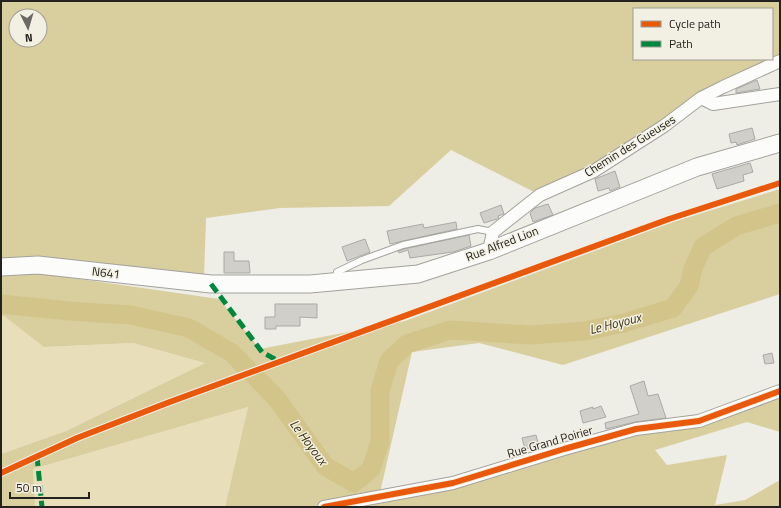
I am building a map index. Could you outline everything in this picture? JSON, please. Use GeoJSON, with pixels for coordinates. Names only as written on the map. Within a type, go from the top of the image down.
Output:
{"type":"FeatureCollection","features":[{"type":"Feature","properties":{"kind":"main road","name":"Rue Alfred Lion"},"geometry":{"type":"LineString","coordinates":[[211,284],[310,284],[418,274],[489,251],[697,167],[780,143]]}},
{"type":"Feature","properties":{"kind":"main road","name":"N641"},"geometry":{"type":"LineString","coordinates":[[1,267],[38,265],[211,284]]}},
{"type":"Feature","properties":{"kind":"street","name":"Chemin des Gueuses"},"geometry":{"type":"LineString","coordinates":[[493,232],[540,195],[594,171],[664,126],[701,98],[780,61]]}},
{"type":"Feature","properties":{"kind":"street"},"geometry":{"type":"LineString","coordinates":[[701,98],[713,104],[780,94]]}},
{"type":"Feature","properties":{"kind":"street"},"geometry":{"type":"LineString","coordinates":[[489,251],[493,232]]}},
{"type":"Feature","properties":{"kind":"street","name":"Rue Grand Poirier"},"geometry":{"type":"LineString","coordinates":[[324,507],[453,483],[636,429],[699,421],[780,391]]}},
{"type":"Feature","properties":{"kind":"lane"},"geometry":{"type":"LineString","coordinates":[[334,281],[337,272],[362,260],[404,245],[478,229],[493,232]]}},
{"type":"Feature","properties":{"kind":"shaded area"},"geometry":{"type":"Polygon","coordinates":[[[1,1],[780,1],[780,61],[540,195],[451,150],[389,206],[280,208],[206,218],[204,277],[1,261],[1,1]]]}},
{"type":"Feature","properties":{"kind":"shaded area"},"geometry":{"type":"Polygon","coordinates":[[[780,189],[780,294],[563,365],[479,343],[412,352],[379,497],[664,426],[780,391],[780,432],[747,422],[655,450],[667,465],[727,455],[715,505],[745,500],[780,480],[780,507],[225,507],[248,407],[33,469],[35,507],[1,507],[1,454],[66,431],[205,363],[133,343],[44,347],[4,316],[1,316],[1,275],[38,273],[219,299],[260,349],[405,321],[673,222],[780,189]]]}},
{"type":"Feature","properties":{"kind":"shaded area"},"geometry":{"type":"Polygon","coordinates":[[[1,316],[4,316],[45,347],[133,343],[205,363],[66,431],[1,454],[1,316]]]}},
{"type":"Feature","properties":{"kind":"shaded area"},"geometry":{"type":"Polygon","coordinates":[[[248,407],[225,507],[35,507],[33,469],[248,407]]]}},
{"type":"Feature","properties":{"kind":"building"},"geometry":{"type":"Polygon","coordinates":[[[757,80],[760,89],[736,93],[736,89],[757,80]]]}},
{"type":"Feature","properties":{"kind":"building"},"geometry":{"type":"Polygon","coordinates":[[[752,128],[755,139],[737,145],[736,142],[731,143],[729,134],[752,128]]]}},
{"type":"Feature","properties":{"kind":"building"},"geometry":{"type":"Polygon","coordinates":[[[750,163],[753,172],[743,175],[744,181],[717,189],[712,174],[750,163]]]}},
{"type":"Feature","properties":{"kind":"building"},"geometry":{"type":"Polygon","coordinates":[[[615,171],[620,187],[610,191],[609,188],[598,191],[595,179],[615,171]]]}},
{"type":"Feature","properties":{"kind":"building"},"geometry":{"type":"Polygon","coordinates":[[[548,204],[553,215],[533,222],[530,213],[535,208],[548,204]]]}},
{"type":"Feature","properties":{"kind":"building"},"geometry":{"type":"Polygon","coordinates":[[[501,205],[504,214],[498,216],[499,218],[497,219],[484,223],[480,213],[501,205]]]}},
{"type":"Feature","properties":{"kind":"building"},"geometry":{"type":"Polygon","coordinates":[[[456,222],[457,229],[390,244],[387,231],[423,224],[424,228],[456,222]]]}},
{"type":"Feature","properties":{"kind":"building"},"geometry":{"type":"Polygon","coordinates":[[[469,235],[471,246],[453,252],[410,258],[408,250],[399,253],[398,251],[404,249],[469,235]]]}},
{"type":"Feature","properties":{"kind":"building"},"geometry":{"type":"Polygon","coordinates":[[[365,239],[370,252],[347,261],[342,247],[365,239]]]}},
{"type":"Feature","properties":{"kind":"building"},"geometry":{"type":"Polygon","coordinates":[[[224,252],[234,252],[234,261],[249,261],[250,273],[224,273],[224,252]]]}},
{"type":"Feature","properties":{"kind":"building"},"geometry":{"type":"Polygon","coordinates":[[[275,304],[317,304],[317,318],[300,317],[300,326],[276,326],[276,329],[265,329],[265,317],[275,317],[275,304]]]}},
{"type":"Feature","properties":{"kind":"building"},"geometry":{"type":"Polygon","coordinates":[[[772,353],[774,363],[765,364],[763,355],[772,353]]]}},
{"type":"Feature","properties":{"kind":"building"},"geometry":{"type":"Polygon","coordinates":[[[644,381],[648,396],[658,394],[666,418],[635,422],[606,429],[605,423],[639,414],[630,386],[644,381]]]}},
{"type":"Feature","properties":{"kind":"building"},"geometry":{"type":"Polygon","coordinates":[[[601,406],[606,417],[583,423],[580,411],[601,406]]]}},
{"type":"Feature","properties":{"kind":"building"},"geometry":{"type":"Polygon","coordinates":[[[536,435],[539,446],[525,449],[522,438],[536,435]]]}},
{"type":"Feature","properties":{"kind":"waterway","name":"Le Hoyoux"},"geometry":{"type":"LineString","coordinates":[[1,304],[69,311],[131,315],[189,328],[232,353],[277,399],[325,466],[354,483],[371,469],[380,442],[380,391],[389,361],[407,344],[450,330],[530,335],[585,331],[624,323],[673,308],[689,286],[693,268],[703,247],[736,226],[780,213]]}},
{"type":"Feature","properties":{"kind":"marked path"},"geometry":{"type":"LineString","coordinates":[[211,284],[262,352],[280,362]]}},
{"type":"Feature","properties":{"kind":"marked path"},"geometry":{"type":"LineString","coordinates":[[37,456],[42,507]]}},
{"type":"Feature","properties":{"kind":"cycle path"},"geometry":{"type":"LineString","coordinates":[[1,473],[77,438],[167,403],[669,219],[780,183]]}},
{"type":"Feature","properties":{"kind":"cycle path"},"geometry":{"type":"LineString","coordinates":[[324,507],[453,483],[636,429],[699,421],[780,391]]}}]}
